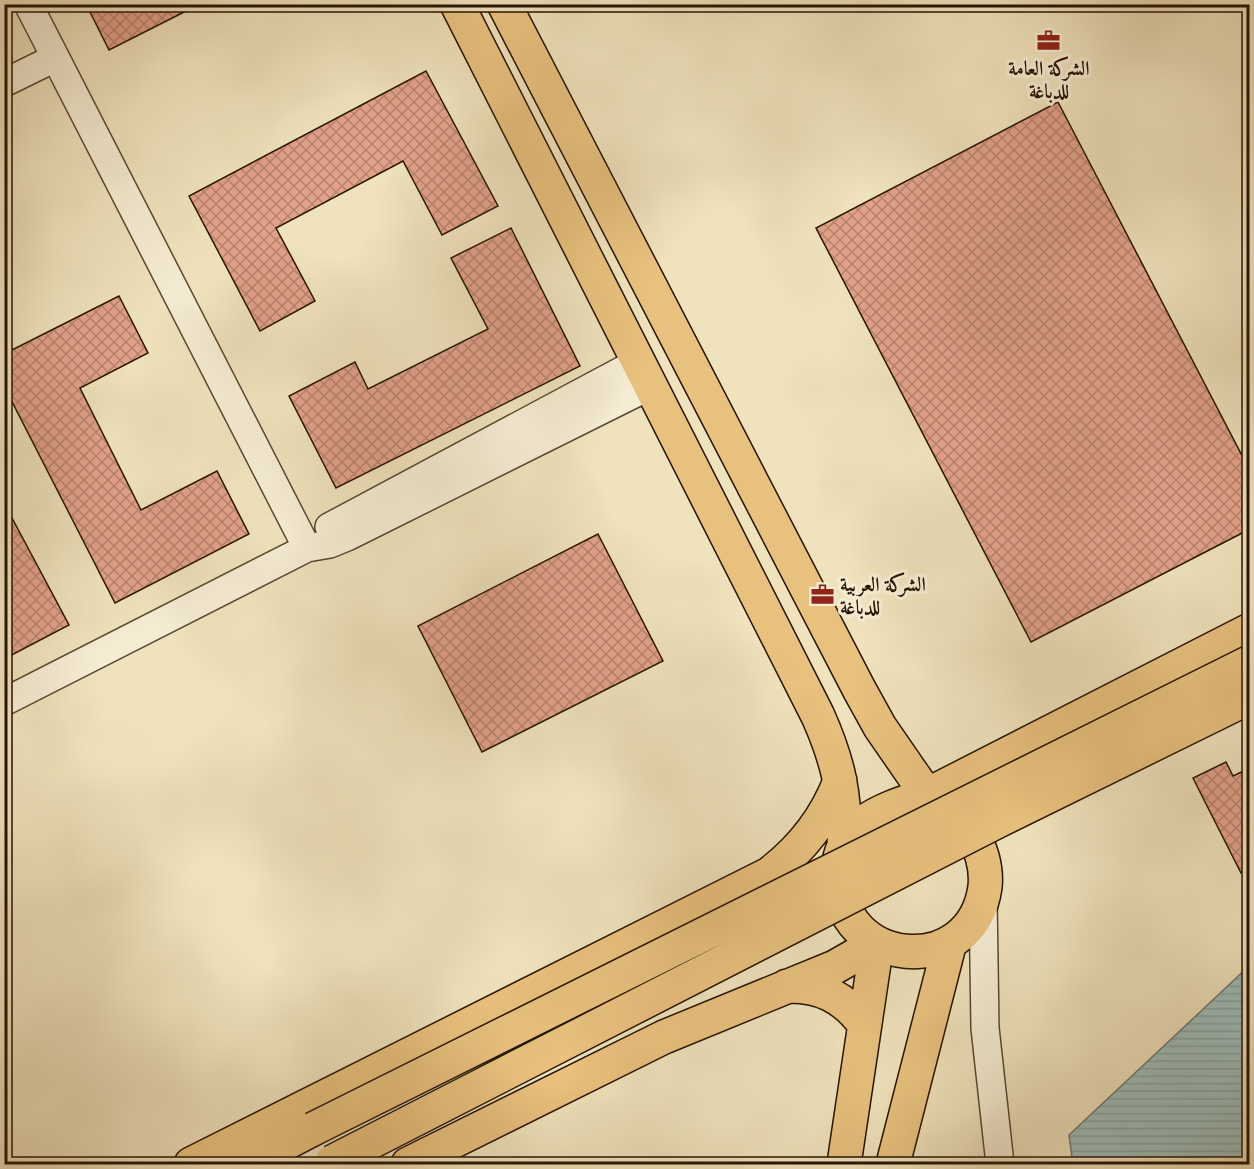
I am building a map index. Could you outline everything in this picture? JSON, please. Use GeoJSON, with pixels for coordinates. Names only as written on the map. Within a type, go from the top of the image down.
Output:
{"type":"FeatureCollection","features":[{"type":"Feature","properties":{"kind":"main road"},"geometry":{"type":"LineString","coordinates":[[457,4],[818,716],[832,747],[841,779],[844,802],[844,849]]}},
{"type":"Feature","properties":{"kind":"main road"},"geometry":{"type":"LineString","coordinates":[[504,4],[880,727],[927,795],[969,831],[978,846],[984,863],[986,881],[983,898],[976,915],[965,930],[950,942],[914,953],[877,944],[862,933],[850,919],[842,902],[838,885],[838,866],[844,849],[855,830],[871,816],[927,795],[1250,630]]}},
{"type":"Feature","properties":{"kind":"main road"},"geometry":{"type":"LineString","coordinates":[[246,1164],[1250,662]]}},
{"type":"Feature","properties":{"kind":"main road"},"geometry":{"type":"LineString","coordinates":[[329,1163],[996,822],[1250,697]]}},
{"type":"Feature","properties":{"kind":"main road"},"geometry":{"type":"LineString","coordinates":[[191,1164],[768,874],[788,860],[805,842],[832,801],[841,779]]}},
{"type":"Feature","properties":{"kind":"main road"},"geometry":{"type":"LineString","coordinates":[[893,1164],[950,942]]}},
{"type":"Feature","properties":{"kind":"main road"},"geometry":{"type":"LineString","coordinates":[[408,1164],[664,1037],[835,967],[877,944]]}},
{"type":"Feature","properties":{"kind":"main road"},"geometry":{"type":"LineString","coordinates":[[844,1164],[877,944]]}},
{"type":"Feature","properties":{"kind":"main road"},"geometry":{"type":"LineString","coordinates":[[785,986],[816,988],[830,993],[855,1011],[864,1023]]}},
{"type":"Feature","properties":{"kind":"street"},"geometry":{"type":"LineString","coordinates":[[28,4],[307,548]]}},
{"type":"Feature","properties":{"kind":"street"},"geometry":{"type":"LineString","coordinates":[[4,83],[55,58]]}},
{"type":"Feature","properties":{"kind":"street"},"geometry":{"type":"LineString","coordinates":[[4,702],[307,548],[323,531],[339,520],[644,374]]}},
{"type":"Feature","properties":{"kind":"street"},"geometry":{"type":"LineString","coordinates":[[983,898],[985,1028],[1000,1164]]}},
{"type":"Feature","properties":{"kind":"water"},"geometry":{"type":"Polygon","coordinates":[[[1249,966],[1249,1164],[1073,1164],[1069,1135],[1249,966]]]}},
{"type":"Feature","properties":{"kind":"building"},"geometry":{"type":"Polygon","coordinates":[[[86,4],[200,4],[109,50],[86,4]]]}},
{"type":"Feature","properties":{"kind":"building"},"geometry":{"type":"Polygon","coordinates":[[[426,71],[498,206],[442,235],[403,161],[276,228],[315,301],[260,331],[189,196],[426,71]]]}},
{"type":"Feature","properties":{"kind":"building"},"geometry":{"type":"Polygon","coordinates":[[[1058,102],[1250,471],[1250,529],[1031,642],[816,228],[1058,102]]]}},
{"type":"Feature","properties":{"kind":"building"},"geometry":{"type":"Polygon","coordinates":[[[511,228],[580,366],[336,488],[289,396],[355,362],[368,389],[488,329],[451,258],[511,228]]]}},
{"type":"Feature","properties":{"kind":"building"},"geometry":{"type":"Polygon","coordinates":[[[119,296],[148,353],[80,388],[141,510],[217,471],[249,534],[115,603],[4,386],[4,354],[119,296]]]}},
{"type":"Feature","properties":{"kind":"building"},"geometry":{"type":"Polygon","coordinates":[[[4,503],[69,625],[4,659],[4,503]]]}},
{"type":"Feature","properties":{"kind":"building"},"geometry":{"type":"Polygon","coordinates":[[[598,534],[663,661],[482,752],[418,626],[598,534]]]}},
{"type":"Feature","properties":{"kind":"building"},"geometry":{"type":"Polygon","coordinates":[[[1226,762],[1233,776],[1250,768],[1250,868],[1241,873],[1193,778],[1226,762]]]}},
{"type":"Feature","properties":{"kind":"place","name":"الشركة العامة للدباغة"},"geometry":{"type":"Point","coordinates":[1049,40]}},
{"type":"Feature","properties":{"kind":"place","name":"الشركة العربية للدباغة"},"geometry":{"type":"Point","coordinates":[822,595]}}]}
